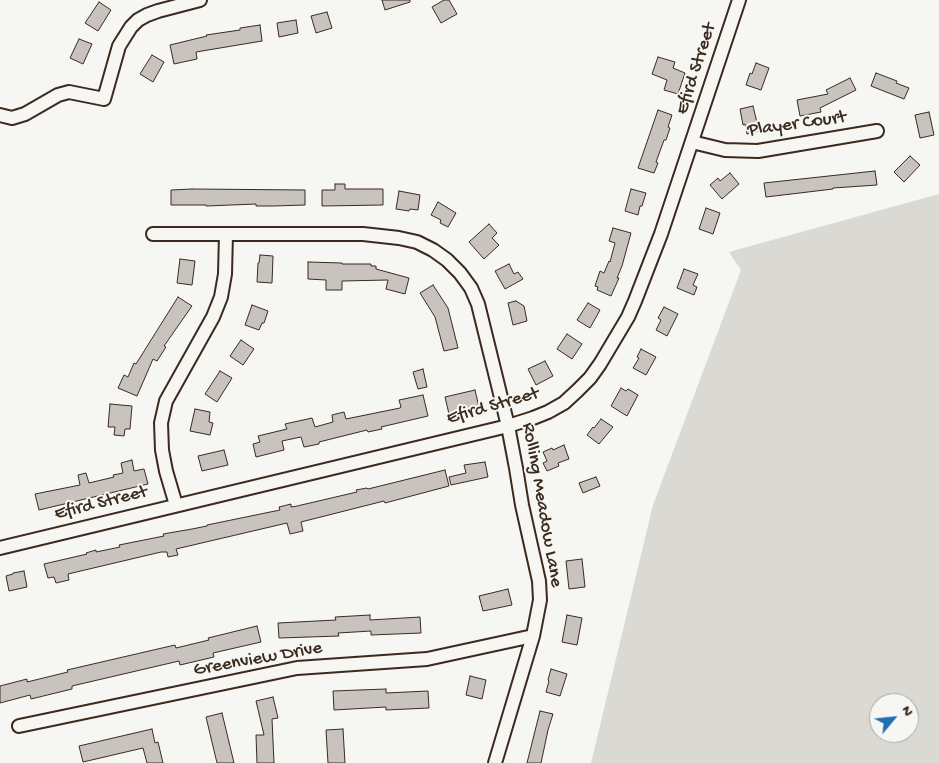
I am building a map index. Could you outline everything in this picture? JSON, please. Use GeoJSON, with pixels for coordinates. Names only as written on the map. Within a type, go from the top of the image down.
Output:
{"type":"FeatureCollection","features":[{"type":"Feature","properties":{"kind":"street"},"geometry":{"type":"LineString","coordinates":[[0,114],[12,118],[25,114],[58,95],[69,92],[104,99],[119,46],[130,27],[147,15],[200,0]]}},
{"type":"Feature","properties":{"kind":"street","name":"Efird Street"},"geometry":{"type":"LineString","coordinates":[[0,548],[508,426],[534,418],[564,403],[590,378],[628,318],[661,234],[739,0]]}},
{"type":"Feature","properties":{"kind":"street","name":"Player Court"},"geometry":{"type":"LineString","coordinates":[[692,142],[725,150],[758,152],[877,131]]}},
{"type":"Feature","properties":{"kind":"street","name":"Rolling Meadow Lane"},"geometry":{"type":"LineString","coordinates":[[153,234],[354,234],[399,238],[417,242],[433,250],[447,260],[471,288],[478,304],[508,426],[522,505],[539,581],[540,600],[533,636],[495,763]]}},
{"type":"Feature","properties":{"kind":"street"},"geometry":{"type":"LineString","coordinates":[[176,505],[162,450],[161,423],[166,401],[221,297],[225,274],[226,234]]}},
{"type":"Feature","properties":{"kind":"street","name":"Greenview Drive"},"geometry":{"type":"LineString","coordinates":[[19,726],[297,668],[427,659],[533,636]]}},
{"type":"Feature","properties":{"kind":"shaded area"},"geometry":{"type":"Polygon","coordinates":[[[939,194],[939,763],[591,763],[653,505],[741,270],[729,252],[939,194]]]}},
{"type":"Feature","properties":{"kind":"building"},"geometry":{"type":"Polygon","coordinates":[[[382,0],[410,0],[410,2],[385,10],[382,0]]]}},
{"type":"Feature","properties":{"kind":"building"},"geometry":{"type":"Polygon","coordinates":[[[444,0],[449,0],[457,14],[441,23],[432,7],[444,0]]]}},
{"type":"Feature","properties":{"kind":"building"},"geometry":{"type":"Polygon","coordinates":[[[99,2],[111,10],[98,31],[85,23],[99,2]]]}},
{"type":"Feature","properties":{"kind":"building"},"geometry":{"type":"Polygon","coordinates":[[[327,12],[332,28],[316,33],[311,16],[327,12]]]}},
{"type":"Feature","properties":{"kind":"building"},"geometry":{"type":"Polygon","coordinates":[[[296,20],[298,33],[279,37],[277,23],[296,20]]]}},
{"type":"Feature","properties":{"kind":"building"},"geometry":{"type":"Polygon","coordinates":[[[260,25],[262,41],[196,52],[197,59],[174,64],[170,45],[206,35],[260,25]]]}},
{"type":"Feature","properties":{"kind":"building"},"geometry":{"type":"Polygon","coordinates":[[[79,39],[92,44],[83,64],[70,58],[79,39]]]}},
{"type":"Feature","properties":{"kind":"building"},"geometry":{"type":"Polygon","coordinates":[[[152,55],[164,62],[153,82],[140,74],[152,55]]]}},
{"type":"Feature","properties":{"kind":"building"},"geometry":{"type":"Polygon","coordinates":[[[658,57],[675,62],[673,68],[685,73],[678,94],[664,90],[667,80],[652,74],[658,57]]]}},
{"type":"Feature","properties":{"kind":"building"},"geometry":{"type":"Polygon","coordinates":[[[756,63],[769,68],[761,90],[746,85],[756,63]]]}},
{"type":"Feature","properties":{"kind":"building"},"geometry":{"type":"Polygon","coordinates":[[[876,73],[909,88],[904,99],[871,86],[876,73]]]}},
{"type":"Feature","properties":{"kind":"building"},"geometry":{"type":"Polygon","coordinates":[[[850,78],[856,90],[820,108],[821,112],[800,116],[797,100],[828,94],[826,90],[850,78]]]}},
{"type":"Feature","properties":{"kind":"building"},"geometry":{"type":"Polygon","coordinates":[[[753,106],[759,131],[747,134],[740,109],[753,106]]]}},
{"type":"Feature","properties":{"kind":"building"},"geometry":{"type":"Polygon","coordinates":[[[658,110],[672,115],[668,127],[670,128],[656,162],[658,163],[654,173],[638,168],[658,110]]]}},
{"type":"Feature","properties":{"kind":"building"},"geometry":{"type":"Polygon","coordinates":[[[929,112],[934,135],[920,138],[915,115],[929,112]]]}},
{"type":"Feature","properties":{"kind":"building"},"geometry":{"type":"Polygon","coordinates":[[[910,156],[920,165],[904,182],[894,172],[910,156]]]}},
{"type":"Feature","properties":{"kind":"building"},"geometry":{"type":"Polygon","coordinates":[[[875,171],[877,185],[833,188],[766,197],[764,183],[875,171]]]}},
{"type":"Feature","properties":{"kind":"building"},"geometry":{"type":"Polygon","coordinates":[[[730,173],[739,184],[722,199],[710,185],[718,178],[720,181],[730,173]]]}},
{"type":"Feature","properties":{"kind":"building"},"geometry":{"type":"Polygon","coordinates":[[[335,184],[345,184],[345,189],[383,189],[383,205],[322,206],[322,190],[335,190],[335,184]]]}},
{"type":"Feature","properties":{"kind":"building"},"geometry":{"type":"Polygon","coordinates":[[[631,189],[646,193],[638,215],[625,211],[631,189]]]}},
{"type":"Feature","properties":{"kind":"building"},"geometry":{"type":"Polygon","coordinates":[[[171,190],[305,190],[305,205],[171,205],[171,190]]]}},
{"type":"Feature","properties":{"kind":"building"},"geometry":{"type":"Polygon","coordinates":[[[399,191],[420,195],[418,210],[396,209],[399,191]]]}},
{"type":"Feature","properties":{"kind":"building"},"geometry":{"type":"Polygon","coordinates":[[[438,202],[456,213],[448,227],[440,223],[441,220],[431,215],[438,202]]]}},
{"type":"Feature","properties":{"kind":"building"},"geometry":{"type":"Polygon","coordinates":[[[706,208],[720,213],[713,234],[699,229],[706,208]]]}},
{"type":"Feature","properties":{"kind":"building"},"geometry":{"type":"Polygon","coordinates":[[[489,224],[497,233],[492,238],[499,245],[484,259],[469,242],[489,224]]]}},
{"type":"Feature","properties":{"kind":"building"},"geometry":{"type":"Polygon","coordinates":[[[613,228],[631,233],[617,278],[619,278],[611,296],[597,290],[598,287],[595,286],[600,271],[604,273],[610,262],[615,243],[609,241],[613,228]]]}},
{"type":"Feature","properties":{"kind":"building"},"geometry":{"type":"Polygon","coordinates":[[[260,255],[273,256],[272,283],[257,282],[260,255]]]}},
{"type":"Feature","properties":{"kind":"building"},"geometry":{"type":"Polygon","coordinates":[[[180,259],[195,261],[192,285],[177,283],[180,259]]]}},
{"type":"Feature","properties":{"kind":"building"},"geometry":{"type":"Polygon","coordinates":[[[308,262],[371,264],[371,266],[376,266],[376,269],[409,278],[405,294],[386,289],[388,280],[342,281],[342,290],[326,290],[326,280],[308,279],[308,262]]]}},
{"type":"Feature","properties":{"kind":"building"},"geometry":{"type":"Polygon","coordinates":[[[509,264],[514,274],[518,272],[523,279],[505,289],[495,271],[509,264]]]}},
{"type":"Feature","properties":{"kind":"building"},"geometry":{"type":"Polygon","coordinates":[[[684,269],[698,274],[693,285],[697,287],[694,295],[677,288],[684,269]]]}},
{"type":"Feature","properties":{"kind":"building"},"geometry":{"type":"Polygon","coordinates":[[[433,285],[448,308],[458,348],[444,351],[435,317],[420,293],[433,285]]]}},
{"type":"Feature","properties":{"kind":"building"},"geometry":{"type":"Polygon","coordinates":[[[178,297],[192,306],[164,346],[166,347],[157,361],[153,359],[137,396],[118,388],[124,375],[128,377],[134,363],[136,364],[178,297]]]}},
{"type":"Feature","properties":{"kind":"building"},"geometry":{"type":"Polygon","coordinates":[[[516,301],[524,306],[527,321],[513,325],[508,303],[516,301]]]}},
{"type":"Feature","properties":{"kind":"building"},"geometry":{"type":"Polygon","coordinates":[[[588,303],[600,310],[590,328],[577,320],[588,303]]]}},
{"type":"Feature","properties":{"kind":"building"},"geometry":{"type":"Polygon","coordinates":[[[252,305],[268,311],[264,323],[262,323],[259,330],[245,325],[252,305]]]}},
{"type":"Feature","properties":{"kind":"building"},"geometry":{"type":"Polygon","coordinates":[[[664,307],[678,314],[667,336],[656,330],[661,320],[658,318],[664,307]]]}},
{"type":"Feature","properties":{"kind":"building"},"geometry":{"type":"Polygon","coordinates":[[[567,334],[582,344],[572,359],[557,349],[567,334]]]}},
{"type":"Feature","properties":{"kind":"building"},"geometry":{"type":"Polygon","coordinates":[[[241,340],[254,349],[243,365],[230,356],[241,340]]]}},
{"type":"Feature","properties":{"kind":"building"},"geometry":{"type":"Polygon","coordinates":[[[641,349],[656,357],[646,375],[633,368],[639,358],[637,357],[641,349]]]}},
{"type":"Feature","properties":{"kind":"building"},"geometry":{"type":"Polygon","coordinates":[[[545,361],[553,376],[536,385],[528,369],[545,361]]]}},
{"type":"Feature","properties":{"kind":"building"},"geometry":{"type":"Polygon","coordinates":[[[423,369],[427,387],[418,389],[413,372],[423,369]]]}},
{"type":"Feature","properties":{"kind":"building"},"geometry":{"type":"Polygon","coordinates":[[[220,371],[232,378],[217,402],[205,394],[220,371]]]}},
{"type":"Feature","properties":{"kind":"building"},"geometry":{"type":"Polygon","coordinates":[[[621,388],[626,391],[628,389],[638,395],[627,416],[611,406],[621,388]]]}},
{"type":"Feature","properties":{"kind":"building"},"geometry":{"type":"Polygon","coordinates":[[[475,390],[479,407],[449,414],[445,397],[475,390]]]}},
{"type":"Feature","properties":{"kind":"building"},"geometry":{"type":"Polygon","coordinates":[[[423,395],[428,416],[304,447],[301,437],[282,441],[284,450],[256,457],[253,444],[260,442],[258,436],[287,429],[285,424],[312,418],[315,427],[333,422],[332,415],[344,412],[346,419],[400,408],[399,400],[423,395]]]}},
{"type":"Feature","properties":{"kind":"building"},"geometry":{"type":"Polygon","coordinates":[[[110,404],[132,406],[130,429],[125,429],[124,436],[114,435],[115,427],[108,427],[110,404]]]}},
{"type":"Feature","properties":{"kind":"building"},"geometry":{"type":"Polygon","coordinates":[[[195,409],[210,412],[209,422],[213,423],[210,435],[190,431],[195,409]]]}},
{"type":"Feature","properties":{"kind":"building"},"geometry":{"type":"Polygon","coordinates":[[[601,419],[613,427],[599,444],[587,435],[601,419]]]}},
{"type":"Feature","properties":{"kind":"building"},"geometry":{"type":"Polygon","coordinates":[[[564,445],[569,459],[558,463],[559,466],[547,471],[543,463],[547,461],[543,452],[564,445]]]}},
{"type":"Feature","properties":{"kind":"building"},"geometry":{"type":"Polygon","coordinates":[[[224,450],[228,465],[202,471],[198,456],[224,450]]]}},
{"type":"Feature","properties":{"kind":"building"},"geometry":{"type":"Polygon","coordinates":[[[132,460],[134,471],[144,469],[148,484],[39,510],[35,494],[80,485],[78,475],[86,473],[89,483],[114,477],[113,475],[123,473],[121,463],[132,460]]]}},
{"type":"Feature","properties":{"kind":"building"},"geometry":{"type":"Polygon","coordinates":[[[485,462],[488,477],[451,485],[449,477],[466,473],[464,465],[485,462]]]}},
{"type":"Feature","properties":{"kind":"building"},"geometry":{"type":"Polygon","coordinates":[[[445,470],[449,486],[301,522],[303,531],[290,534],[287,523],[176,549],[178,555],[168,557],[167,552],[161,552],[68,574],[69,580],[56,583],[54,577],[48,578],[44,564],[87,554],[96,550],[96,552],[120,547],[119,545],[164,536],[163,534],[280,510],[279,507],[291,504],[291,507],[297,506],[357,492],[356,490],[368,489],[445,470]]]}},
{"type":"Feature","properties":{"kind":"building"},"geometry":{"type":"Polygon","coordinates":[[[596,477],[600,486],[583,493],[579,483],[596,477]]]}},
{"type":"Feature","properties":{"kind":"building"},"geometry":{"type":"Polygon","coordinates":[[[582,559],[585,587],[569,589],[566,561],[582,559]]]}},
{"type":"Feature","properties":{"kind":"building"},"geometry":{"type":"Polygon","coordinates":[[[24,571],[27,587],[9,591],[6,576],[24,571]]]}},
{"type":"Feature","properties":{"kind":"building"},"geometry":{"type":"Polygon","coordinates":[[[508,589],[512,605],[483,611],[479,596],[508,589]]]}},
{"type":"Feature","properties":{"kind":"building"},"geometry":{"type":"Polygon","coordinates":[[[370,615],[370,620],[420,617],[421,633],[371,635],[371,631],[338,633],[339,636],[279,638],[278,623],[336,620],[335,617],[370,615]]]}},
{"type":"Feature","properties":{"kind":"building"},"geometry":{"type":"Polygon","coordinates":[[[567,615],[582,618],[577,645],[562,642],[567,615]]]}},
{"type":"Feature","properties":{"kind":"building"},"geometry":{"type":"Polygon","coordinates":[[[257,626],[261,642],[213,653],[214,657],[180,665],[179,661],[72,686],[72,689],[31,699],[30,695],[0,703],[0,686],[27,679],[27,682],[68,672],[67,670],[175,645],[176,648],[257,626]]]}},
{"type":"Feature","properties":{"kind":"building"},"geometry":{"type":"Polygon","coordinates":[[[551,669],[567,674],[560,696],[546,692],[551,669]]]}},
{"type":"Feature","properties":{"kind":"building"},"geometry":{"type":"Polygon","coordinates":[[[470,676],[486,680],[482,699],[466,695],[470,676]]]}},
{"type":"Feature","properties":{"kind":"building"},"geometry":{"type":"Polygon","coordinates":[[[386,689],[386,693],[428,691],[429,708],[386,710],[386,707],[334,710],[333,691],[386,689]]]}},
{"type":"Feature","properties":{"kind":"building"},"geometry":{"type":"Polygon","coordinates":[[[273,697],[278,718],[272,719],[274,763],[257,763],[256,735],[264,735],[256,701],[273,697]]]}},
{"type":"Feature","properties":{"kind":"building"},"geometry":{"type":"Polygon","coordinates":[[[540,711],[553,714],[541,763],[527,763],[540,711]]]}},
{"type":"Feature","properties":{"kind":"building"},"geometry":{"type":"Polygon","coordinates":[[[222,713],[234,763],[217,763],[206,717],[222,713]]]}},
{"type":"Feature","properties":{"kind":"building"},"geometry":{"type":"Polygon","coordinates":[[[152,729],[155,743],[158,742],[163,763],[147,763],[143,748],[83,762],[79,746],[152,729]]]}},
{"type":"Feature","properties":{"kind":"building"},"geometry":{"type":"Polygon","coordinates":[[[343,729],[345,763],[328,763],[326,730],[343,729]]]}}]}
